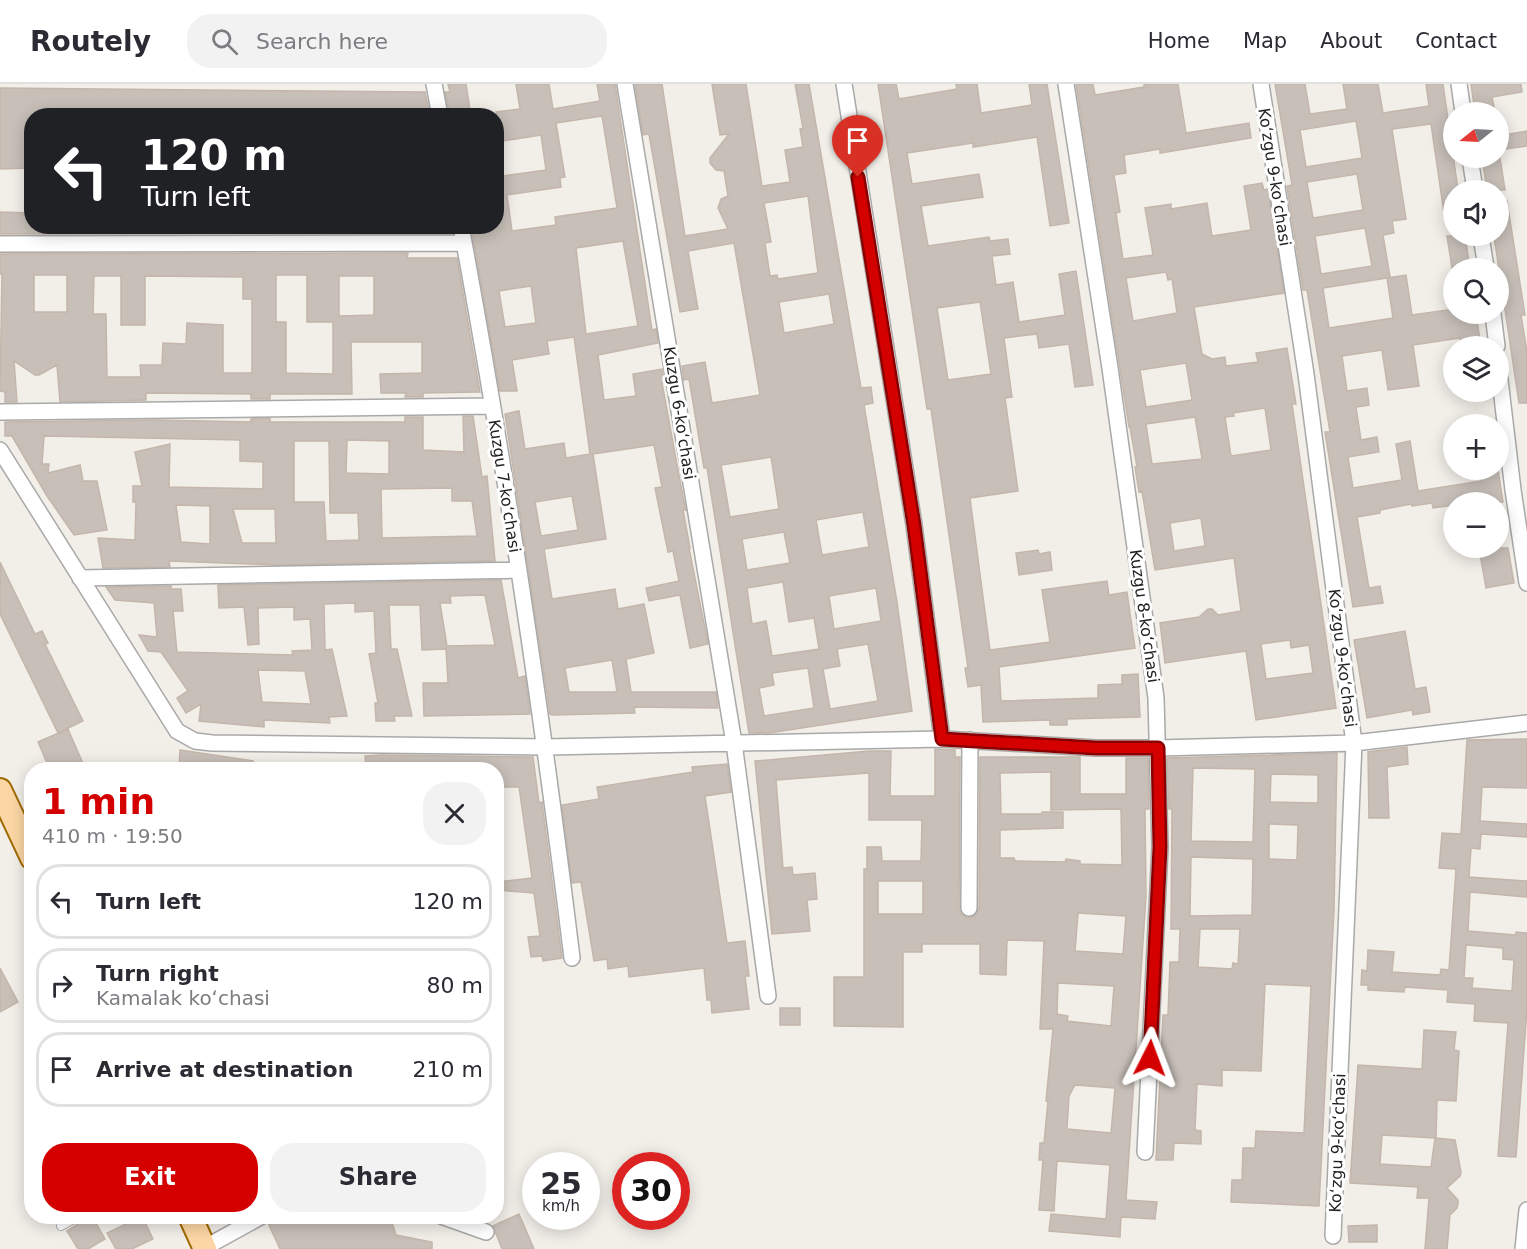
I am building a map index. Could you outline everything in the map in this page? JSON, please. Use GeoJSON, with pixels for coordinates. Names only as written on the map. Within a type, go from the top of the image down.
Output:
{"type":"FeatureCollection","features":[{"type":"Feature","properties":{"kind":"main road"},"geometry":{"type":"LineString","coordinates":[[0,790],[24,841]]}},
{"type":"Feature","properties":{"kind":"main road"},"geometry":{"type":"LineString","coordinates":[[193,1224],[203,1249]]}},
{"type":"Feature","properties":{"kind":"street"},"geometry":{"type":"LineString","coordinates":[[434,84],[438,108]]}},
{"type":"Feature","properties":{"kind":"street","name":"Kuzgu 6-koʻchasi"},"geometry":{"type":"LineString","coordinates":[[625,84],[734,743],[768,996]]}},
{"type":"Feature","properties":{"kind":"street"},"geometry":{"type":"LineString","coordinates":[[844,84],[914,525],[942,739]]}},
{"type":"Feature","properties":{"kind":"street","name":"Kuzgu 8-koʻchasi"},"geometry":{"type":"LineString","coordinates":[[1066,84],[1110,368],[1156,698],[1160,847],[1145,1152]]}},
{"type":"Feature","properties":{"kind":"street","name":"Koʻzgu 9-koʻchasi"},"geometry":{"type":"LineString","coordinates":[[1261,84],[1306,374],[1354,742],[1333,1236]]}},
{"type":"Feature","properties":{"kind":"street"},"geometry":{"type":"LineString","coordinates":[[1459,84],[1462,102]]}},
{"type":"Feature","properties":{"kind":"street","name":"Kuzgu 7-koʻchasi"},"geometry":{"type":"LineString","coordinates":[[462,234],[546,747],[572,958]]}},
{"type":"Feature","properties":{"kind":"street"},"geometry":{"type":"LineString","coordinates":[[0,244],[464,243]]}},
{"type":"Feature","properties":{"kind":"street"},"geometry":{"type":"LineString","coordinates":[[1505,402],[1520,489],[1527,583]]}},
{"type":"Feature","properties":{"kind":"street"},"geometry":{"type":"LineString","coordinates":[[0,412],[492,406]]}},
{"type":"Feature","properties":{"kind":"street"},"geometry":{"type":"LineString","coordinates":[[0,450],[177,731],[195,741],[546,747],[942,739],[1096,748],[1158,748],[1354,742],[1527,723]]}},
{"type":"Feature","properties":{"kind":"street"},"geometry":{"type":"LineString","coordinates":[[80,578],[518,570]]}},
{"type":"Feature","properties":{"kind":"street"},"geometry":{"type":"LineString","coordinates":[[969,908],[970,740]]}},
{"type":"Feature","properties":{"kind":"street"},"geometry":{"type":"LineString","coordinates":[[1523,1249],[1527,1210]]}},
{"type":"Feature","properties":{"kind":"street"},"geometry":{"type":"LineString","coordinates":[[203,1249],[241,1224]]}},
{"type":"Feature","properties":{"kind":"street"},"geometry":{"type":"LineString","coordinates":[[464,1224],[486,1232]]}},
{"type":"Feature","properties":{"kind":"lane"},"geometry":{"type":"LineString","coordinates":[[61,1226],[65,1224]]}},
{"type":"Feature","properties":{"kind":"building"},"geometry":{"type":"Polygon","coordinates":[[[448,84],[466,84],[470,108],[448,108],[445,92],[450,92],[448,84]]]}},
{"type":"Feature","properties":{"kind":"building"},"geometry":{"type":"Polygon","coordinates":[[[516,84],[549,84],[553,109],[600,101],[597,84],[615,84],[652,330],[656,329],[658,343],[598,355],[604,400],[636,396],[633,374],[662,369],[665,383],[662,383],[686,510],[683,510],[689,548],[708,644],[690,648],[680,595],[649,601],[646,588],[679,581],[673,551],[668,552],[655,488],[662,487],[654,445],[593,454],[606,539],[544,549],[552,599],[615,589],[618,609],[644,604],[654,653],[626,659],[631,692],[716,692],[718,708],[634,707],[635,713],[550,714],[505,414],[519,411],[525,449],[564,443],[566,458],[590,454],[574,337],[547,341],[549,354],[512,360],[517,391],[500,391],[472,234],[504,234],[504,176],[546,170],[541,135],[504,141],[504,111],[520,109],[516,84]],[[602,116],[556,123],[565,177],[560,178],[561,187],[507,195],[512,231],[556,225],[555,217],[617,208],[602,116]],[[623,241],[576,248],[586,334],[638,326],[623,241]],[[531,286],[499,291],[505,327],[536,323],[531,286]],[[572,496],[535,502],[541,536],[578,530],[572,496]],[[612,660],[565,668],[569,692],[617,692],[612,660]]]}},
{"type":"Feature","properties":{"kind":"building"},"geometry":{"type":"Polygon","coordinates":[[[635,84],[662,84],[685,236],[728,229],[718,208],[721,199],[728,196],[724,171],[716,170],[710,163],[710,158],[729,134],[720,135],[712,84],[746,84],[762,186],[790,182],[785,150],[803,147],[800,129],[803,128],[795,84],[809,84],[861,388],[871,387],[873,403],[864,405],[897,602],[912,711],[769,733],[749,733],[707,468],[704,468],[689,379],[684,380],[682,366],[705,362],[712,403],[760,395],[734,243],[688,251],[698,309],[680,312],[649,134],[643,135],[635,84]],[[808,196],[764,203],[771,242],[765,243],[770,276],[777,275],[778,279],[818,273],[808,196]],[[829,294],[779,302],[784,333],[834,324],[829,294]],[[771,457],[721,465],[730,517],[779,509],[771,457]],[[863,512],[816,520],[822,555],[869,547],[863,512]],[[784,532],[742,539],[747,570],[790,563],[784,532]],[[783,582],[747,588],[752,624],[766,621],[772,656],[819,649],[814,618],[789,622],[783,582]],[[876,588],[829,596],[834,629],[881,621],[876,588]],[[868,644],[837,649],[840,666],[823,669],[830,709],[878,701],[868,644]],[[808,668],[772,673],[774,685],[759,688],[764,716],[814,708],[808,668]]]}},
{"type":"Feature","properties":{"kind":"building"},"geometry":{"type":"Polygon","coordinates":[[[878,84],[896,84],[899,99],[957,89],[956,84],[977,84],[981,113],[1032,105],[1029,84],[1047,84],[1069,223],[1050,226],[1037,137],[973,147],[973,143],[907,153],[912,184],[979,174],[983,197],[921,206],[928,246],[989,237],[990,241],[1008,239],[1010,254],[992,256],[996,285],[1013,282],[1019,322],[1065,315],[1059,274],[1076,271],[1093,385],[1075,387],[1069,344],[1039,348],[1037,334],[1004,338],[1012,397],[1005,398],[1018,491],[970,498],[990,650],[1050,642],[1042,590],[1107,581],[1109,595],[1127,592],[1135,648],[999,667],[1001,701],[1098,698],[1098,685],[1122,684],[1122,675],[1138,674],[1140,717],[1067,719],[1067,725],[1050,725],[1050,720],[983,722],[981,685],[968,687],[965,668],[968,668],[931,409],[927,409],[878,84]],[[980,302],[937,308],[948,380],[991,374],[980,302]]]}},
{"type":"Feature","properties":{"kind":"building"},"geometry":{"type":"Polygon","coordinates":[[[1076,84],[1093,84],[1095,95],[1144,87],[1144,84],[1178,84],[1186,133],[1249,123],[1251,138],[1160,153],[1160,149],[1124,155],[1126,173],[1114,175],[1120,212],[1116,213],[1123,259],[1153,255],[1145,208],[1171,204],[1171,209],[1207,203],[1212,236],[1251,230],[1244,186],[1262,183],[1264,190],[1268,189],[1284,293],[1194,307],[1202,354],[1212,359],[1225,357],[1226,366],[1258,362],[1256,353],[1287,348],[1296,404],[1292,404],[1336,708],[1256,720],[1246,651],[1165,663],[1160,623],[1199,617],[1208,609],[1212,609],[1218,615],[1241,611],[1234,558],[1155,570],[1129,427],[1076,84]],[[1166,272],[1126,278],[1133,321],[1177,313],[1172,279],[1168,280],[1166,272]],[[1186,363],[1140,370],[1146,407],[1192,400],[1186,363]],[[1265,408],[1233,413],[1234,416],[1225,417],[1231,456],[1271,450],[1265,408]],[[1195,417],[1146,424],[1152,464],[1202,459],[1195,417]],[[1201,518],[1170,523],[1174,551],[1205,546],[1201,518]],[[1290,640],[1261,644],[1266,679],[1313,673],[1309,645],[1291,648],[1290,640]]]}},
{"type":"Feature","properties":{"kind":"building"},"geometry":{"type":"Polygon","coordinates":[[[1275,84],[1305,84],[1310,114],[1347,109],[1343,84],[1378,84],[1383,113],[1429,106],[1426,84],[1443,84],[1446,102],[1443,102],[1443,168],[1455,168],[1457,180],[1443,180],[1443,206],[1431,124],[1392,129],[1406,219],[1392,221],[1394,233],[1383,235],[1390,277],[1387,278],[1406,275],[1412,315],[1443,311],[1443,324],[1478,324],[1479,336],[1443,336],[1443,341],[1413,345],[1419,386],[1388,390],[1382,350],[1342,356],[1347,391],[1367,388],[1369,405],[1356,407],[1361,440],[1377,437],[1379,452],[1348,457],[1353,488],[1402,480],[1396,444],[1410,441],[1418,491],[1481,480],[1500,480],[1501,492],[1443,492],[1443,507],[1433,508],[1432,503],[1412,506],[1411,504],[1357,517],[1369,588],[1380,586],[1383,603],[1353,607],[1325,432],[1330,432],[1307,290],[1303,290],[1287,186],[1292,185],[1275,84]],[[1356,121],[1300,130],[1306,167],[1362,158],[1356,121]],[[1357,174],[1307,182],[1313,218],[1363,210],[1357,174]],[[1365,228],[1315,236],[1321,274],[1372,266],[1365,228]],[[1387,278],[1323,288],[1329,328],[1393,318],[1387,278]]]}},
{"type":"Feature","properties":{"kind":"building"},"geometry":{"type":"Polygon","coordinates":[[[1471,84],[1521,84],[1522,92],[1492,97],[1493,102],[1474,102],[1471,84]]]}},
{"type":"Feature","properties":{"kind":"building"},"geometry":{"type":"Polygon","coordinates":[[[0,88],[425,92],[428,108],[24,108],[24,168],[0,169],[0,88]]]}},
{"type":"Feature","properties":{"kind":"building"},"geometry":{"type":"Polygon","coordinates":[[[1527,131],[1527,146],[1509,148],[1509,134],[1527,131]]]}},
{"type":"Feature","properties":{"kind":"building"},"geometry":{"type":"Polygon","coordinates":[[[1484,168],[1502,168],[1503,180],[1485,180],[1484,168]]]}},
{"type":"Feature","properties":{"kind":"building"},"geometry":{"type":"Polygon","coordinates":[[[0,212],[24,213],[24,234],[0,234],[0,212]]]}},
{"type":"Feature","properties":{"kind":"building"},"geometry":{"type":"Polygon","coordinates":[[[1509,214],[1525,315],[1521,315],[1527,352],[1527,403],[1519,403],[1507,324],[1509,324],[1509,258],[1497,258],[1495,246],[1509,246],[1509,214]]]}},
{"type":"Feature","properties":{"kind":"building"},"geometry":{"type":"Polygon","coordinates":[[[1449,246],[1467,246],[1468,258],[1450,258],[1449,246]]]}},
{"type":"Feature","properties":{"kind":"building"},"geometry":{"type":"Polygon","coordinates":[[[408,253],[407,258],[457,258],[480,392],[423,393],[423,397],[405,397],[406,393],[381,393],[380,374],[422,373],[422,342],[351,342],[352,394],[270,394],[270,399],[251,399],[251,394],[146,393],[146,400],[60,402],[57,365],[35,375],[14,361],[17,402],[5,402],[5,392],[0,391],[2,274],[0,274],[0,254],[408,253]],[[34,275],[34,312],[67,312],[67,275],[34,275]],[[276,275],[276,322],[286,322],[286,373],[333,374],[333,322],[307,322],[307,275],[276,275]],[[94,276],[93,314],[106,314],[107,377],[141,377],[140,365],[162,365],[163,343],[186,344],[187,323],[223,325],[223,373],[252,373],[252,299],[243,299],[243,277],[145,276],[145,325],[121,325],[121,276],[94,276]],[[339,276],[339,316],[374,315],[374,276],[339,276]]]}},
{"type":"Feature","properties":{"kind":"building"},"geometry":{"type":"Polygon","coordinates":[[[463,416],[473,416],[482,477],[487,476],[495,561],[278,565],[169,561],[170,567],[103,568],[98,538],[135,540],[136,502],[133,502],[133,486],[142,486],[135,452],[170,444],[169,487],[263,489],[263,462],[240,461],[240,440],[44,436],[42,464],[49,464],[48,473],[80,465],[83,481],[97,481],[107,530],[74,535],[47,496],[12,436],[5,436],[5,422],[155,420],[251,422],[251,419],[270,418],[270,422],[405,422],[405,417],[423,417],[423,450],[464,452],[463,416]],[[347,440],[346,473],[389,474],[389,441],[347,440]],[[294,441],[294,502],[324,502],[326,541],[359,540],[358,513],[330,513],[329,441],[294,441]],[[452,488],[381,489],[382,538],[477,536],[472,501],[452,501],[452,488]],[[176,505],[181,542],[210,544],[210,506],[176,505]],[[233,509],[242,543],[276,543],[275,509],[233,509]]]}},
{"type":"Feature","properties":{"kind":"building"},"geometry":{"type":"Polygon","coordinates":[[[1038,550],[1039,554],[1050,552],[1052,570],[1019,575],[1016,553],[1038,550]]]}},
{"type":"Feature","properties":{"kind":"building"},"geometry":{"type":"Polygon","coordinates":[[[1509,554],[1514,583],[1486,588],[1481,558],[1509,558],[1509,554]]]}},
{"type":"Feature","properties":{"kind":"building"},"geometry":{"type":"Polygon","coordinates":[[[0,562],[35,634],[42,631],[48,643],[45,644],[83,721],[58,733],[0,614],[0,562]]]}},
{"type":"Feature","properties":{"kind":"building"},"geometry":{"type":"Polygon","coordinates":[[[501,580],[518,678],[525,676],[530,714],[424,716],[423,683],[448,683],[446,649],[422,650],[420,605],[389,605],[391,649],[397,649],[412,716],[394,716],[395,721],[376,721],[375,703],[378,703],[369,654],[376,653],[374,611],[355,612],[355,603],[324,604],[325,650],[332,649],[347,716],[329,717],[330,723],[264,720],[264,727],[199,721],[201,704],[186,713],[177,698],[188,691],[161,652],[148,651],[139,635],[157,637],[154,603],[115,600],[106,587],[171,586],[171,589],[181,589],[183,611],[173,611],[177,652],[293,655],[292,651],[312,650],[310,619],[294,620],[294,607],[258,608],[259,644],[248,645],[244,607],[219,608],[218,585],[501,580]],[[485,595],[450,596],[451,603],[440,603],[447,646],[495,645],[485,595]],[[258,670],[262,702],[311,704],[305,671],[258,670]]]}},
{"type":"Feature","properties":{"kind":"building"},"geometry":{"type":"Polygon","coordinates":[[[1405,631],[1415,689],[1426,687],[1430,712],[1413,715],[1412,710],[1367,718],[1354,640],[1405,631]]]}},
{"type":"Feature","properties":{"kind":"building"},"geometry":{"type":"Polygon","coordinates":[[[68,729],[82,762],[47,762],[38,742],[68,729]]]}},
{"type":"Feature","properties":{"kind":"building"},"geometry":{"type":"Polygon","coordinates":[[[1527,739],[1527,788],[1482,787],[1480,821],[1527,824],[1527,837],[1481,834],[1480,849],[1471,848],[1469,877],[1527,881],[1527,897],[1470,892],[1468,931],[1516,935],[1516,932],[1527,933],[1527,1009],[1516,1157],[1498,1156],[1508,1023],[1474,1021],[1475,1004],[1447,1002],[1448,990],[1405,987],[1404,992],[1368,990],[1368,985],[1361,985],[1362,970],[1367,971],[1368,950],[1394,952],[1392,972],[1440,975],[1441,969],[1449,970],[1456,869],[1439,868],[1442,833],[1461,834],[1467,740],[1527,739]],[[1466,945],[1464,978],[1473,978],[1472,988],[1512,991],[1514,960],[1503,959],[1503,948],[1466,945]]]}},
{"type":"Feature","properties":{"kind":"building"},"geometry":{"type":"Polygon","coordinates":[[[1407,747],[1408,764],[1387,767],[1389,818],[1369,818],[1368,752],[1407,747]]]}},
{"type":"Feature","properties":{"kind":"building"},"geometry":{"type":"Polygon","coordinates":[[[935,749],[955,750],[955,757],[960,757],[959,908],[961,913],[968,918],[974,916],[979,908],[980,757],[1080,757],[1080,794],[1126,794],[1126,758],[1148,758],[1149,809],[1145,809],[1146,896],[1126,1200],[1157,1202],[1155,1219],[1121,1217],[1120,1237],[1049,1231],[1051,1214],[1106,1219],[1110,1165],[1057,1161],[1054,1211],[1039,1210],[1043,1160],[1039,1160],[1040,1143],[1044,1143],[1053,1029],[1040,1029],[1044,941],[1007,940],[1006,975],[980,974],[980,944],[922,944],[922,952],[903,952],[903,1027],[834,1026],[834,977],[864,977],[864,869],[867,869],[867,847],[881,847],[882,861],[921,861],[922,820],[869,820],[869,773],[776,780],[783,868],[792,867],[793,875],[815,873],[817,899],[807,900],[810,931],[772,934],[755,761],[891,751],[890,796],[935,796],[935,749]],[[1051,772],[1000,773],[1001,814],[1063,812],[1063,828],[1000,830],[1000,858],[1014,858],[1015,861],[1065,862],[1066,859],[1080,861],[1080,864],[1122,865],[1121,809],[1051,810],[1051,772]],[[878,881],[878,914],[923,914],[923,881],[878,881]],[[1078,913],[1075,951],[1123,954],[1126,916],[1078,913]],[[1058,983],[1057,1014],[1068,1016],[1067,1021],[1111,1026],[1114,986],[1058,983]],[[1075,1085],[1069,1096],[1067,1129],[1111,1133],[1115,1088],[1075,1085]]]}},
{"type":"Feature","properties":{"kind":"building"},"geometry":{"type":"Polygon","coordinates":[[[180,750],[253,761],[253,762],[179,762],[180,750]]]}},
{"type":"Feature","properties":{"kind":"building"},"geometry":{"type":"Polygon","coordinates":[[[1337,753],[1334,910],[1319,1206],[1231,1202],[1232,1180],[1242,1180],[1243,1148],[1255,1148],[1256,1131],[1304,1133],[1311,986],[1265,984],[1261,1071],[1222,1070],[1222,1086],[1197,1084],[1195,1130],[1201,1131],[1201,1144],[1174,1143],[1173,1160],[1156,1160],[1163,1015],[1168,1015],[1170,962],[1179,962],[1180,929],[1171,929],[1172,809],[1169,809],[1167,758],[1337,753]],[[1193,768],[1191,841],[1253,842],[1255,769],[1193,768]],[[1271,774],[1270,802],[1318,803],[1318,775],[1271,774]],[[1269,824],[1269,859],[1297,860],[1298,825],[1269,824]],[[1191,857],[1190,916],[1252,915],[1253,859],[1191,857]],[[1200,929],[1198,967],[1232,969],[1233,963],[1238,964],[1240,929],[1200,929]]]}},
{"type":"Feature","properties":{"kind":"building"},"geometry":{"type":"Polygon","coordinates":[[[365,756],[533,757],[539,803],[542,802],[562,958],[543,961],[542,956],[531,957],[528,937],[540,936],[534,893],[504,891],[504,881],[532,878],[519,787],[504,787],[504,762],[365,762],[365,756]]]}},
{"type":"Feature","properties":{"kind":"building"},"geometry":{"type":"Polygon","coordinates":[[[727,764],[731,792],[705,796],[727,943],[745,941],[749,976],[745,976],[749,1009],[712,1013],[711,1000],[707,1000],[704,968],[629,977],[628,966],[608,969],[607,959],[594,961],[581,882],[572,883],[562,805],[599,799],[597,787],[693,772],[692,767],[727,764]]]}},
{"type":"Feature","properties":{"kind":"building"},"geometry":{"type":"Polygon","coordinates":[[[0,968],[18,1002],[0,1012],[0,968]]]}},
{"type":"Feature","properties":{"kind":"building"},"geometry":{"type":"Polygon","coordinates":[[[780,1008],[800,1008],[800,1025],[780,1025],[780,1008]]]}},
{"type":"Feature","properties":{"kind":"building"},"geometry":{"type":"Polygon","coordinates":[[[1424,1030],[1456,1032],[1454,1050],[1459,1051],[1456,1101],[1437,1100],[1436,1138],[1455,1140],[1461,1172],[1460,1176],[1447,1188],[1458,1200],[1458,1204],[1450,1215],[1447,1249],[1425,1249],[1429,1198],[1417,1198],[1418,1187],[1350,1183],[1358,1065],[1422,1069],[1424,1030]],[[1382,1135],[1380,1164],[1431,1167],[1435,1138],[1382,1135]]]}},
{"type":"Feature","properties":{"kind":"building"},"geometry":{"type":"Polygon","coordinates":[[[519,1214],[522,1230],[526,1230],[534,1249],[502,1249],[493,1226],[504,1224],[504,1221],[519,1214]]]}},
{"type":"Feature","properties":{"kind":"building"},"geometry":{"type":"Polygon","coordinates":[[[78,1224],[97,1224],[105,1239],[88,1249],[78,1249],[67,1231],[78,1224]]]}},
{"type":"Feature","properties":{"kind":"building"},"geometry":{"type":"Polygon","coordinates":[[[126,1224],[146,1224],[153,1239],[132,1249],[116,1249],[107,1233],[126,1224]]]}},
{"type":"Feature","properties":{"kind":"building"},"geometry":{"type":"Polygon","coordinates":[[[268,1224],[393,1224],[396,1235],[432,1242],[432,1249],[280,1249],[268,1224]]]}},
{"type":"Feature","properties":{"kind":"building"},"geometry":{"type":"Polygon","coordinates":[[[1377,1225],[1377,1242],[1349,1242],[1348,1226],[1377,1225]]]}},
{"type":"Feature","properties":{"kind":"route"},"geometry":{"type":"LineString","coordinates":[[858,177],[914,525],[942,739],[1096,748],[1158,748],[1160,847],[1150,1058]]}}]}
